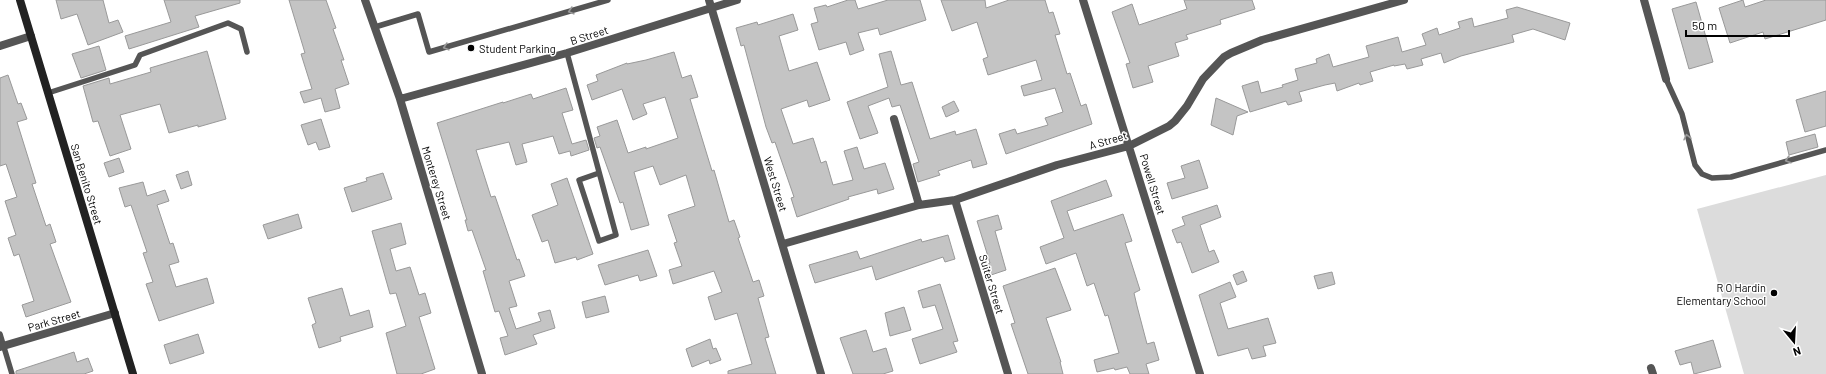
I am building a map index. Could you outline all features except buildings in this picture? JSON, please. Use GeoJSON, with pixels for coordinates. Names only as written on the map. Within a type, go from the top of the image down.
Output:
{"type":"FeatureCollection","features":[{"type":"Feature","properties":{"kind":"main road","name":"San Benito Street"},"geometry":{"type":"LineString","coordinates":[[20,0],[133,374]]}},
{"type":"Feature","properties":{"kind":"street","name":"Monterey Street"},"geometry":{"type":"LineString","coordinates":[[366,0],[400,99],[482,374]]}},
{"type":"Feature","properties":{"kind":"street","name":"B Street"},"geometry":{"type":"LineString","coordinates":[[400,99],[567,53],[710,4],[737,0]]}},
{"type":"Feature","properties":{"kind":"street","name":"Powell Street"},"geometry":{"type":"LineString","coordinates":[[1083,0],[1200,374]]}},
{"type":"Feature","properties":{"kind":"street","name":"A Street"},"geometry":{"type":"LineString","coordinates":[[783,244],[919,205],[955,200],[1057,165],[1129,146],[1169,126],[1175,121],[1187,106],[1203,79],[1224,57],[1231,53],[1262,40],[1404,0]]}},
{"type":"Feature","properties":{"kind":"street"},"geometry":{"type":"LineString","coordinates":[[1644,0],[1666,79]]}},
{"type":"Feature","properties":{"kind":"street","name":"West Street"},"geometry":{"type":"LineString","coordinates":[[710,4],[821,374]]}},
{"type":"Feature","properties":{"kind":"street"},"geometry":{"type":"LineString","coordinates":[[0,46],[31,36]]}},
{"type":"Feature","properties":{"kind":"street"},"geometry":{"type":"LineString","coordinates":[[894,119],[919,205]]}},
{"type":"Feature","properties":{"kind":"street","name":"Suiter Street"},"geometry":{"type":"LineString","coordinates":[[955,200],[1008,374]]}},
{"type":"Feature","properties":{"kind":"street","name":"Park Street"},"geometry":{"type":"LineString","coordinates":[[2,346],[115,313]]}},
{"type":"Feature","properties":{"kind":"lane"},"geometry":{"type":"LineString","coordinates":[[375,27],[418,14],[429,52],[608,0]]}},
{"type":"Feature","properties":{"kind":"lane"},"geometry":{"type":"LineString","coordinates":[[48,93],[136,65],[140,55],[228,23],[241,29],[247,52]]}},
{"type":"Feature","properties":{"kind":"lane"},"geometry":{"type":"LineString","coordinates":[[567,53],[616,235],[599,241],[580,180],[599,173]]}},
{"type":"Feature","properties":{"kind":"lane"},"geometry":{"type":"LineString","coordinates":[[1666,79],[1682,114],[1695,165],[1702,174],[1712,178],[1731,177],[1826,150]]}},
{"type":"Feature","properties":{"kind":"lane"},"geometry":{"type":"LineString","coordinates":[[0,334],[2,346],[12,374]]}},
{"type":"Feature","properties":{"kind":"shaded area","name":"R O Hardin Elementary School"},"geometry":{"type":"Polygon","coordinates":[[[1826,175],[1826,374],[1744,374],[1697,209],[1826,175]]]}},
{"type":"Feature","properties":{"kind":"place","name":"Student Parking"},"geometry":{"type":"Point","coordinates":[471,48]}},
{"type":"Feature","properties":{"kind":"place","name":"R O Hardin Elementary School"},"geometry":{"type":"Point","coordinates":[1774,293]}}]}
